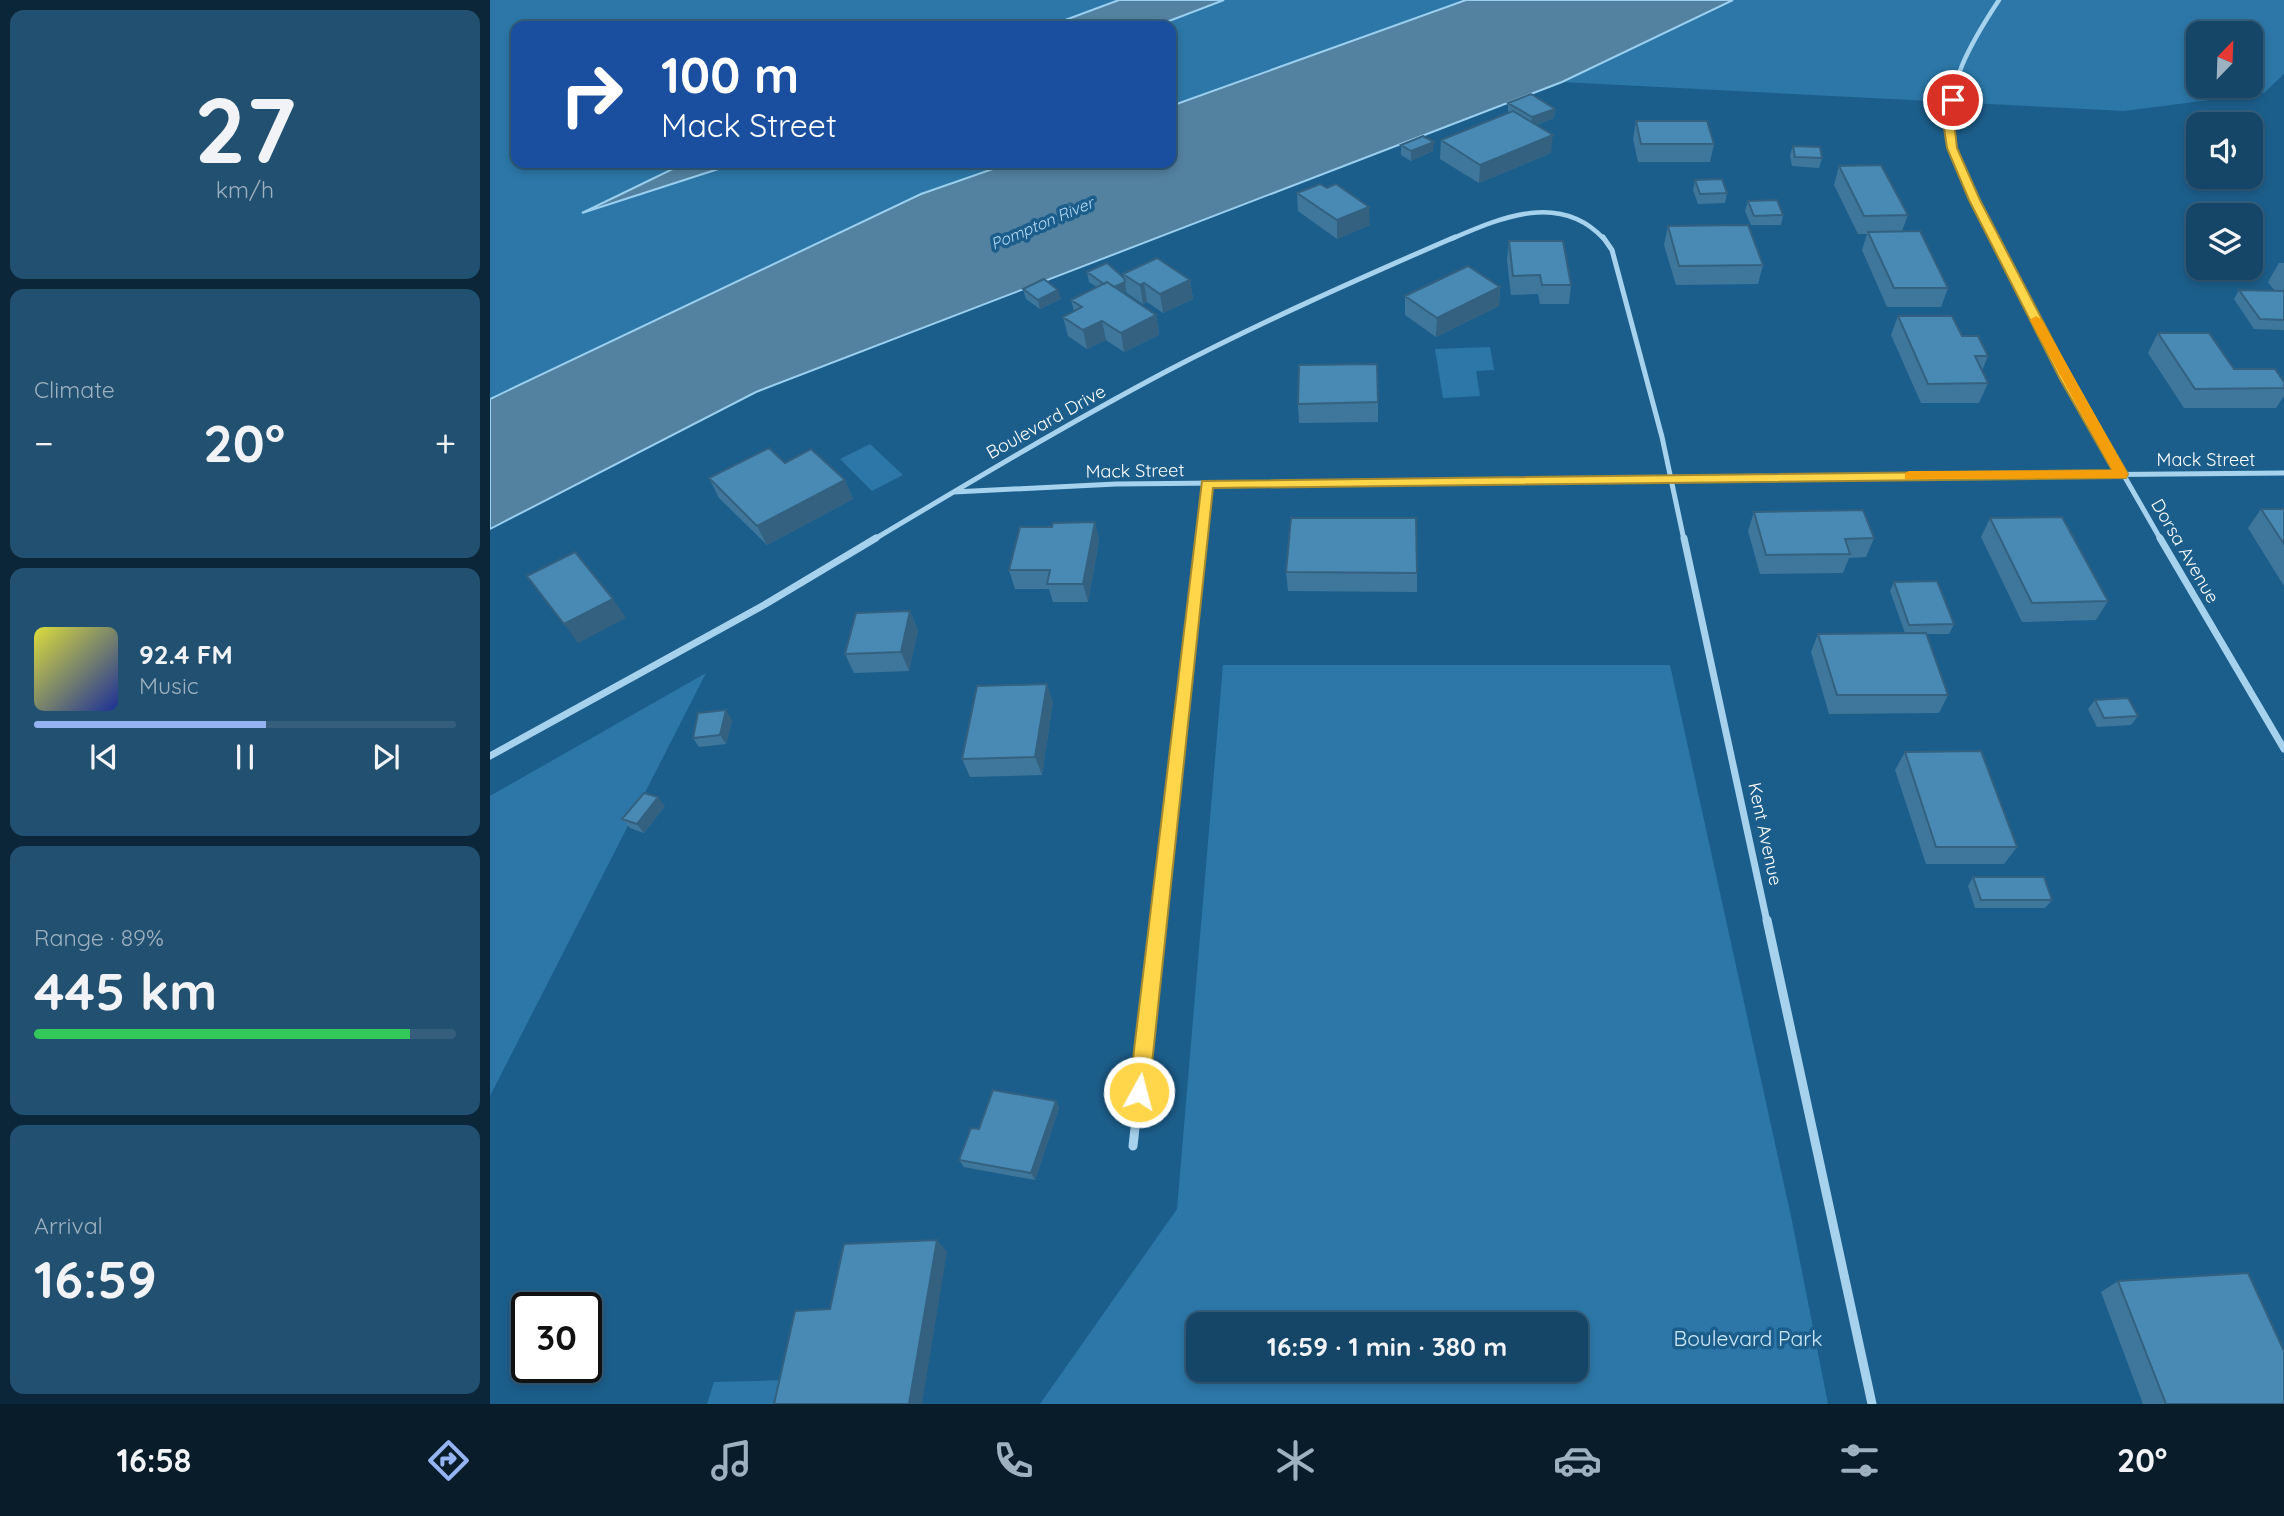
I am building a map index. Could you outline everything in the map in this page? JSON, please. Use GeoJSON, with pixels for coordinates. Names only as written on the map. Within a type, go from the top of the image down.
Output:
{"type":"FeatureCollection","features":[{"type":"Feature","properties":{"kind":"street","name":"Dorsa Avenue"},"geometry":{"type":"LineString","coordinates":[[1999,0],[1967,50],[1958,74],[1948,121],[1952,148],[1974,200],[2067,379],[2284,749]]}},
{"type":"Feature","properties":{"kind":"street","name":"Boulevard Drive"},"geometry":{"type":"LineString","coordinates":[[490,757],[764,605],[1016,454],[1178,366],[1318,296],[1504,216],[1552,212],[1574,217],[1592,226],[1606,239],[1618,273]]}},
{"type":"Feature","properties":{"kind":"street","name":"Kent Avenue"},"geometry":{"type":"LineString","coordinates":[[1618,273],[1662,437],[1872,1404]]}},
{"type":"Feature","properties":{"kind":"street","name":"Mack Street"},"geometry":{"type":"LineString","coordinates":[[953,492],[1116,484],[2284,473]]}},
{"type":"Feature","properties":{"kind":"street"},"geometry":{"type":"LineString","coordinates":[[1133,1146],[1207,484]]}},
{"type":"Feature","properties":{"kind":"green space"},"geometry":{"type":"Polygon","coordinates":[[[490,0],[1119,0],[1062,21],[511,21],[511,168],[675,168],[588,211],[721,168],[996,168],[921,194],[490,399],[490,0]]]}},
{"type":"Feature","properties":{"kind":"green space"},"geometry":{"type":"Polygon","coordinates":[[[1224,0],[1466,0],[1176,104],[1176,21],[1169,21],[1224,0]]]}},
{"type":"Feature","properties":{"kind":"green space"},"geometry":{"type":"Polygon","coordinates":[[[1733,0],[2284,0],[2284,74],[2264,93],[2263,21],[2186,21],[2186,98],[2225,98],[2124,111],[1562,82],[1733,0]]]}},
{"type":"Feature","properties":{"kind":"green space"},"geometry":{"type":"Polygon","coordinates":[[[1490,347],[1494,370],[1476,371],[1480,396],[1443,398],[1435,349],[1490,347]]]}},
{"type":"Feature","properties":{"kind":"green space"},"geometry":{"type":"Polygon","coordinates":[[[870,444],[903,475],[872,491],[840,459],[870,444]]]}},
{"type":"Feature","properties":{"kind":"green space","name":"Boulevard Park"},"geometry":{"type":"Polygon","coordinates":[[[1223,665],[1670,665],[1792,1221],[1828,1404],[1040,1404],[1177,1209],[1223,665]]]}},
{"type":"Feature","properties":{"kind":"green space"},"geometry":{"type":"Polygon","coordinates":[[[706,673],[490,1096],[490,796],[706,673]]]}},
{"type":"Feature","properties":{"kind":"green space"},"geometry":{"type":"Polygon","coordinates":[[[789,1380],[783,1404],[707,1404],[714,1382],[789,1380]]]}},
{"type":"Feature","properties":{"kind":"water"},"geometry":{"type":"Polygon","coordinates":[[[1119,0],[1224,0],[1169,21],[1062,21],[1119,0]]]}},
{"type":"Feature","properties":{"kind":"water","name":"Pompton River"},"geometry":{"type":"Polygon","coordinates":[[[1466,0],[1733,0],[1562,82],[756,392],[490,529],[490,399],[921,194],[996,168],[1176,168],[1176,104],[1466,0]]]}},
{"type":"Feature","properties":{"kind":"water"},"geometry":{"type":"Polygon","coordinates":[[[675,168],[722,168],[582,213],[675,168]]]}},
{"type":"Feature","properties":{"kind":"building"},"geometry":{"type":"Polygon","coordinates":[[[1531,94],[1555,109],[1532,117],[1508,103],[1531,94]]]}},
{"type":"Feature","properties":{"kind":"building"},"geometry":{"type":"Polygon","coordinates":[[[1513,111],[1553,135],[1480,165],[1441,140],[1513,111]]]}},
{"type":"Feature","properties":{"kind":"building"},"geometry":{"type":"Polygon","coordinates":[[[1636,121],[1707,121],[1714,144],[1641,144],[1636,121]]]}},
{"type":"Feature","properties":{"kind":"building"},"geometry":{"type":"Polygon","coordinates":[[[1423,136],[1434,142],[1411,151],[1401,145],[1423,136]]]}},
{"type":"Feature","properties":{"kind":"building"},"geometry":{"type":"Polygon","coordinates":[[[1793,146],[1820,147],[1822,158],[1795,157],[1793,146]]]}},
{"type":"Feature","properties":{"kind":"building"},"geometry":{"type":"Polygon","coordinates":[[[1881,165],[1908,215],[1864,216],[1839,166],[1881,165]]]}},
{"type":"Feature","properties":{"kind":"building"},"geometry":{"type":"Polygon","coordinates":[[[1722,179],[1727,193],[1700,194],[1695,180],[1722,179]]]}},
{"type":"Feature","properties":{"kind":"building"},"geometry":{"type":"Polygon","coordinates":[[[1320,184],[1327,188],[1336,184],[1369,207],[1337,220],[1297,193],[1320,184]]]}},
{"type":"Feature","properties":{"kind":"building"},"geometry":{"type":"Polygon","coordinates":[[[1777,200],[1783,215],[1754,216],[1748,201],[1777,200]]]}},
{"type":"Feature","properties":{"kind":"building"},"geometry":{"type":"Polygon","coordinates":[[[1748,225],[1763,265],[1679,266],[1668,226],[1748,225]]]}},
{"type":"Feature","properties":{"kind":"building"},"geometry":{"type":"Polygon","coordinates":[[[1920,231],[1948,288],[1894,288],[1868,232],[1920,231]]]}},
{"type":"Feature","properties":{"kind":"building"},"geometry":{"type":"Polygon","coordinates":[[[1509,241],[1563,241],[1571,285],[1542,285],[1540,275],[1513,276],[1509,241]]]}},
{"type":"Feature","properties":{"kind":"building"},"geometry":{"type":"Polygon","coordinates":[[[1157,258],[1190,280],[1160,294],[1123,274],[1157,258]]]}},
{"type":"Feature","properties":{"kind":"building"},"geometry":{"type":"Polygon","coordinates":[[[1107,263],[1125,282],[1114,287],[1107,282],[1104,284],[1087,272],[1107,263]]]}},
{"type":"Feature","properties":{"kind":"building"},"geometry":{"type":"Polygon","coordinates":[[[1468,266],[1500,287],[1437,318],[1405,296],[1468,266]]]}},
{"type":"Feature","properties":{"kind":"building"},"geometry":{"type":"Polygon","coordinates":[[[1044,279],[1058,290],[1038,300],[1023,289],[1044,279]]]}},
{"type":"Feature","properties":{"kind":"building"},"geometry":{"type":"Polygon","coordinates":[[[1107,282],[1156,315],[1121,333],[1102,321],[1083,330],[1063,317],[1082,307],[1071,300],[1107,282]]]}},
{"type":"Feature","properties":{"kind":"building"},"geometry":{"type":"Polygon","coordinates":[[[2239,290],[2284,291],[2284,320],[2260,319],[2239,290]]]}},
{"type":"Feature","properties":{"kind":"building"},"geometry":{"type":"Polygon","coordinates":[[[1898,316],[1952,316],[1962,336],[1978,336],[1988,356],[1975,356],[1988,383],[1928,384],[1898,316]]]}},
{"type":"Feature","properties":{"kind":"building"},"geometry":{"type":"Polygon","coordinates":[[[2158,333],[2209,333],[2234,369],[2275,369],[2284,382],[2284,388],[2195,389],[2158,333]]]}},
{"type":"Feature","properties":{"kind":"building"},"geometry":{"type":"Polygon","coordinates":[[[1377,364],[1378,402],[1298,404],[1299,365],[1377,364]]]}},
{"type":"Feature","properties":{"kind":"building"},"geometry":{"type":"Polygon","coordinates":[[[769,448],[785,463],[811,449],[845,480],[757,526],[709,478],[769,448]]]}},
{"type":"Feature","properties":{"kind":"building"},"geometry":{"type":"Polygon","coordinates":[[[2261,509],[2284,509],[2284,544],[2261,509]]]}},
{"type":"Feature","properties":{"kind":"building"},"geometry":{"type":"Polygon","coordinates":[[[1863,510],[1874,538],[1845,539],[1850,554],[1766,555],[1754,512],[1863,510]]]}},
{"type":"Feature","properties":{"kind":"building"},"geometry":{"type":"Polygon","coordinates":[[[2062,517],[2108,601],[2032,603],[1990,518],[2062,517]]]}},
{"type":"Feature","properties":{"kind":"building"},"geometry":{"type":"Polygon","coordinates":[[[1291,518],[1416,518],[1417,573],[1286,572],[1291,518]]]}},
{"type":"Feature","properties":{"kind":"building"},"geometry":{"type":"Polygon","coordinates":[[[1095,522],[1083,584],[1047,584],[1050,570],[1009,570],[1020,527],[1052,527],[1053,523],[1095,522]]]}},
{"type":"Feature","properties":{"kind":"building"},"geometry":{"type":"Polygon","coordinates":[[[575,552],[613,599],[564,624],[527,576],[575,552]]]}},
{"type":"Feature","properties":{"kind":"building"},"geometry":{"type":"Polygon","coordinates":[[[1937,581],[1954,624],[1909,625],[1894,582],[1937,581]]]}},
{"type":"Feature","properties":{"kind":"building"},"geometry":{"type":"Polygon","coordinates":[[[910,611],[901,652],[845,654],[856,613],[910,611]]]}},
{"type":"Feature","properties":{"kind":"building"},"geometry":{"type":"Polygon","coordinates":[[[1926,633],[1948,695],[1837,695],[1818,634],[1926,633]]]}},
{"type":"Feature","properties":{"kind":"building"},"geometry":{"type":"Polygon","coordinates":[[[1047,684],[1035,757],[962,759],[977,686],[1047,684]]]}},
{"type":"Feature","properties":{"kind":"building"},"geometry":{"type":"Polygon","coordinates":[[[2128,698],[2138,716],[2104,718],[2095,700],[2128,698]]]}},
{"type":"Feature","properties":{"kind":"building"},"geometry":{"type":"Polygon","coordinates":[[[726,710],[720,735],[693,738],[698,713],[726,710]]]}},
{"type":"Feature","properties":{"kind":"building"},"geometry":{"type":"Polygon","coordinates":[[[1981,751],[2017,847],[1936,847],[1905,752],[1981,751]]]}},
{"type":"Feature","properties":{"kind":"building"},"geometry":{"type":"Polygon","coordinates":[[[644,793],[658,797],[637,824],[622,819],[644,793]]]}},
{"type":"Feature","properties":{"kind":"building"},"geometry":{"type":"Polygon","coordinates":[[[1973,877],[2044,877],[2052,900],[1981,900],[1973,877]]]}},
{"type":"Feature","properties":{"kind":"building"},"geometry":{"type":"Polygon","coordinates":[[[993,1090],[1056,1101],[1031,1173],[959,1160],[971,1128],[979,1129],[993,1090]]]}},
{"type":"Feature","properties":{"kind":"building"},"geometry":{"type":"Polygon","coordinates":[[[937,1240],[909,1404],[774,1404],[795,1311],[830,1309],[844,1244],[937,1240]]]}},
{"type":"Feature","properties":{"kind":"building"},"geometry":{"type":"Polygon","coordinates":[[[2248,1273],[2284,1351],[2284,1404],[2166,1404],[2118,1281],[2248,1273]]]}},
{"type":"Feature","properties":{"kind":"slow traffic"},"geometry":{"type":"LineString","coordinates":[[1909,476],[2121,474],[2036,320]]}},
{"type":"Feature","properties":{"kind":"route"},"geometry":{"type":"LineString","coordinates":[[1139,1092],[1207,484],[2121,474],[2067,379],[1974,200],[1952,148],[1948,121],[1953,100]]}}]}
